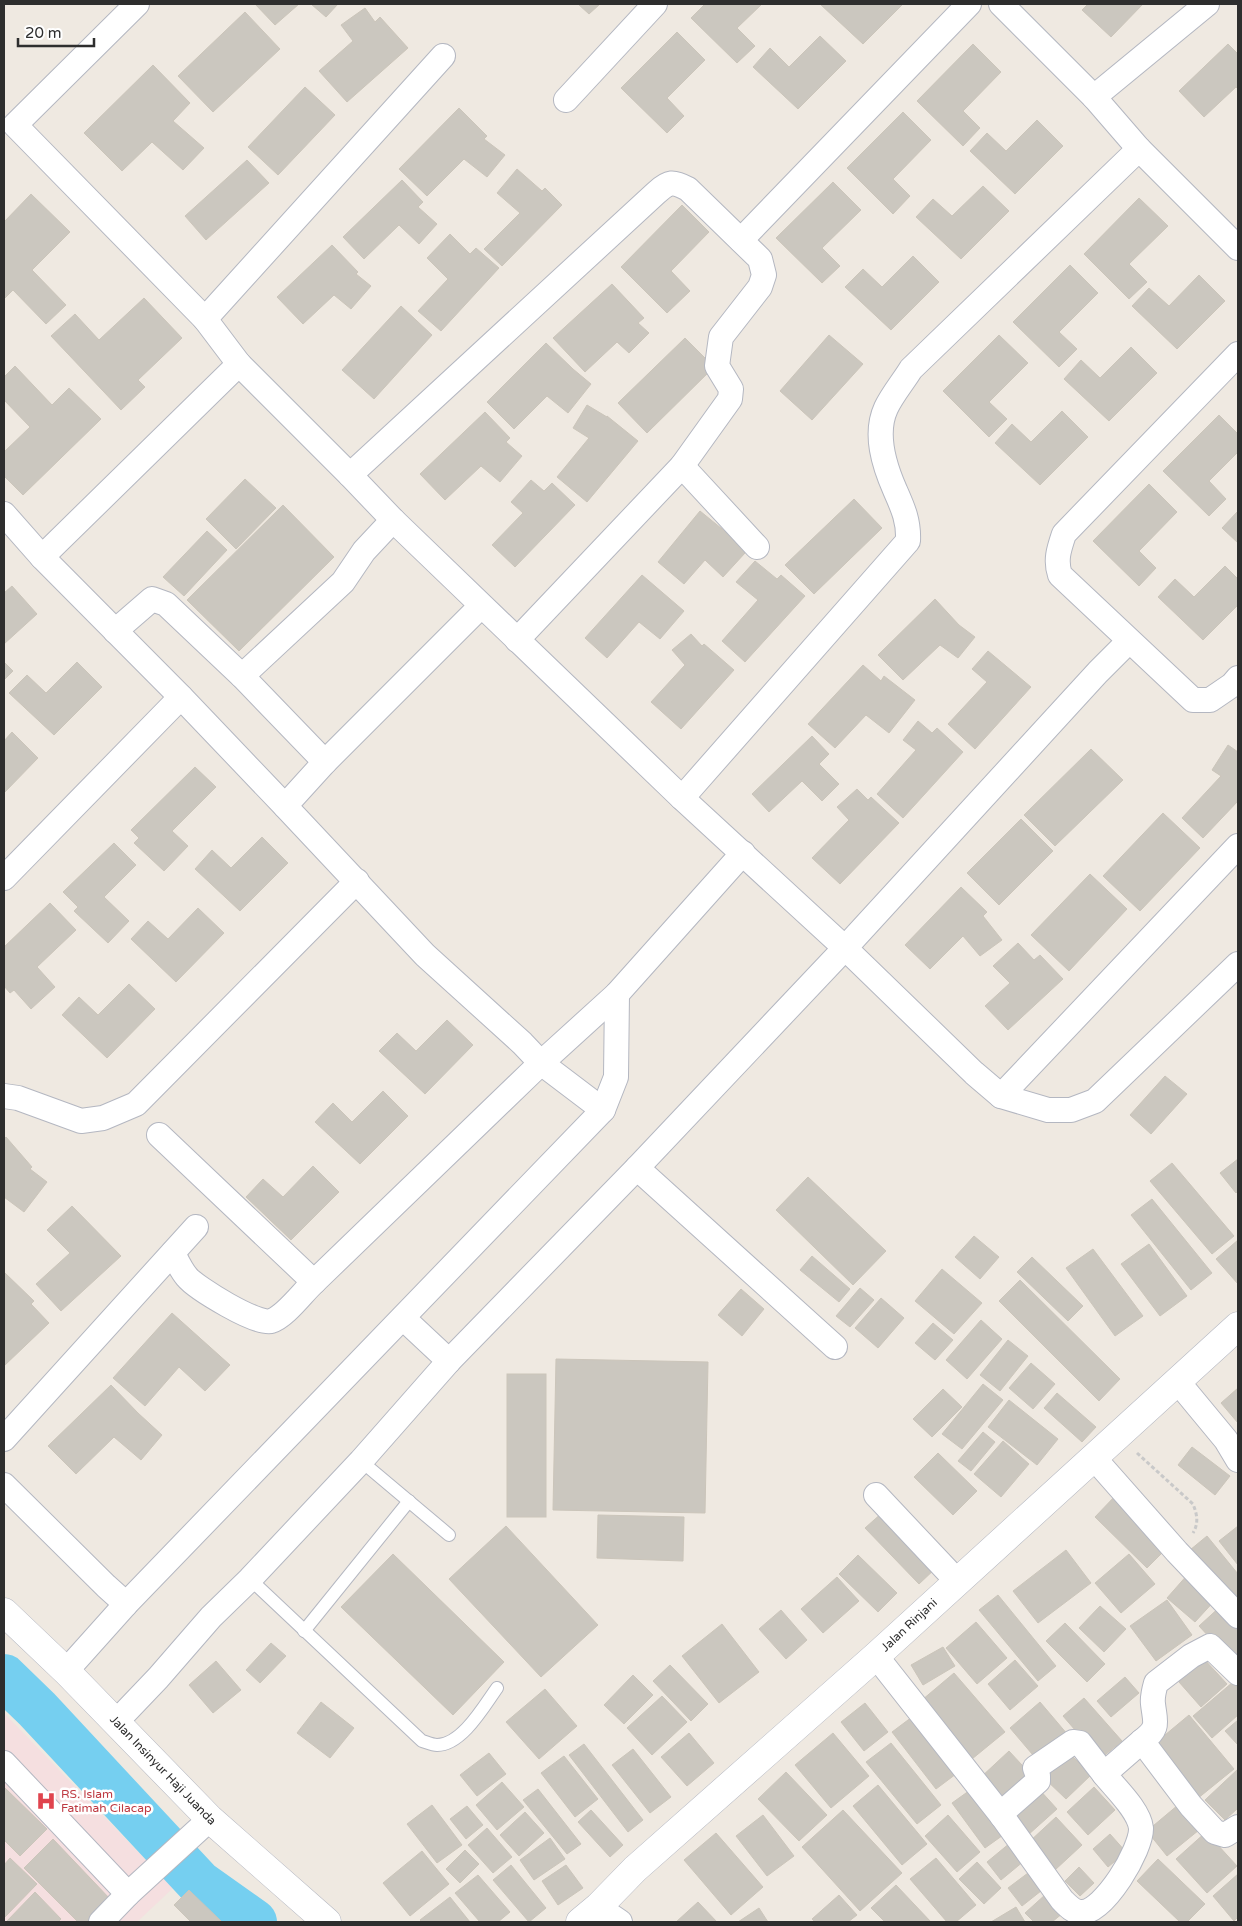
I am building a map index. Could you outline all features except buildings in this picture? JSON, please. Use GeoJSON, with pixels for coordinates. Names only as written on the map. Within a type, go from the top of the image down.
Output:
{"type":"FeatureCollection","features":[{"type":"Feature","properties":{"kind":"street"},"geometry":{"type":"LineString","coordinates":[[566,100],[655,4]]}},
{"type":"Feature","properties":{"kind":"street"},"geometry":{"type":"LineString","coordinates":[[742,240],[968,4]]}},
{"type":"Feature","properties":{"kind":"street"},"geometry":{"type":"LineString","coordinates":[[1001,4],[1094,97],[1138,149],[1238,248]]}},
{"type":"Feature","properties":{"kind":"street"},"geometry":{"type":"LineString","coordinates":[[1094,97],[1207,4]]}},
{"type":"Feature","properties":{"kind":"street"},"geometry":{"type":"LineString","coordinates":[[124,8],[10,131],[205,319],[239,364],[350,475],[392,520],[682,798],[846,948],[974,1073],[1001,1096],[1048,1110],[1071,1110],[1095,1101],[1238,964]]}},
{"type":"Feature","properties":{"kind":"street"},"geometry":{"type":"LineString","coordinates":[[205,319],[443,56]]}},
{"type":"Feature","properties":{"kind":"street"},"geometry":{"type":"LineString","coordinates":[[682,798],[908,541],[909,528],[905,512],[885,468],[880,436],[885,409],[911,370],[1138,149]]}},
{"type":"Feature","properties":{"kind":"street"},"geometry":{"type":"LineString","coordinates":[[350,475],[665,184],[675,183],[688,189],[742,240],[760,259],[764,275],[760,287],[721,337],[717,366],[731,389],[730,399],[682,466],[517,640]]}},
{"type":"Feature","properties":{"kind":"street"},"geometry":{"type":"LineString","coordinates":[[1238,354],[1064,534],[1058,552],[1057,565],[1060,575],[1193,700],[1210,700],[1232,685],[1238,678]]}},
{"type":"Feature","properties":{"kind":"street"},"geometry":{"type":"LineString","coordinates":[[42,557],[239,364]]}},
{"type":"Feature","properties":{"kind":"street"},"geometry":{"type":"LineString","coordinates":[[682,466],[757,547]]}},
{"type":"Feature","properties":{"kind":"street"},"geometry":{"type":"LineString","coordinates":[[6,519],[285,806],[425,955],[542,1063],[603,1110]]}},
{"type":"Feature","properties":{"kind":"street"},"geometry":{"type":"LineString","coordinates":[[242,676],[343,582],[364,551],[392,520]]}},
{"type":"Feature","properties":{"kind":"street"},"geometry":{"type":"LineString","coordinates":[[115,631],[152,599],[166,604],[242,676],[325,762]]}},
{"type":"Feature","properties":{"kind":"street"},"geometry":{"type":"LineString","coordinates":[[285,806],[325,762],[481,606]]}},
{"type":"Feature","properties":{"kind":"street"},"geometry":{"type":"LineString","coordinates":[[116,1722],[158,1678],[211,1617],[250,1579],[361,1461],[449,1362],[846,948],[1098,672],[1129,641]]}},
{"type":"Feature","properties":{"kind":"street"},"geometry":{"type":"LineString","coordinates":[[4,878],[181,698]]}},
{"type":"Feature","properties":{"kind":"street"},"geometry":{"type":"LineString","coordinates":[[1001,1096],[1238,846]]}},
{"type":"Feature","properties":{"kind":"street"},"geometry":{"type":"LineString","coordinates":[[173,1253],[187,1277],[205,1291],[256,1320],[266,1323],[279,1318],[542,1063],[617,994],[743,853]]}},
{"type":"Feature","properties":{"kind":"street"},"geometry":{"type":"LineString","coordinates":[[4,1096],[18,1098],[81,1121],[103,1118],[136,1104],[357,881]]}},
{"type":"Feature","properties":{"kind":"street"},"geometry":{"type":"LineString","coordinates":[[66,1671],[126,1604],[603,1110],[616,1077],[617,994]]}},
{"type":"Feature","properties":{"kind":"street"},"geometry":{"type":"LineString","coordinates":[[159,1135],[314,1282]]}},
{"type":"Feature","properties":{"kind":"street"},"geometry":{"type":"LineString","coordinates":[[637,1168],[834,1348]]}},
{"type":"Feature","properties":{"kind":"street"},"geometry":{"type":"LineString","coordinates":[[4,1440],[196,1227]]}},
{"type":"Feature","properties":{"kind":"street"},"geometry":{"type":"LineString","coordinates":[[403,1318],[449,1362]]}},
{"type":"Feature","properties":{"kind":"street","name":"Jalan Rinjani"},"geometry":{"type":"LineString","coordinates":[[589,1915],[635,1870],[876,1656],[1238,1326]]}},
{"type":"Feature","properties":{"kind":"street"},"geometry":{"type":"LineString","coordinates":[[1178,1382],[1226,1440],[1238,1460]]}},
{"type":"Feature","properties":{"kind":"street"},"geometry":{"type":"LineString","coordinates":[[1094,1458],[1177,1552],[1238,1616]]}},
{"type":"Feature","properties":{"kind":"street"},"geometry":{"type":"LineString","coordinates":[[4,1485],[126,1604]]}},
{"type":"Feature","properties":{"kind":"street"},"geometry":{"type":"LineString","coordinates":[[876,1495],[957,1581]]}},
{"type":"Feature","properties":{"kind":"street","name":"Jalan Insinyur Haji Juanda"},"geometry":{"type":"LineString","coordinates":[[4,1612],[66,1671],[210,1819],[327,1922]]}},
{"type":"Feature","properties":{"kind":"street"},"geometry":{"type":"LineString","coordinates":[[1104,1774],[1152,1731],[1156,1724],[1153,1704],[1156,1683],[1191,1656],[1210,1646],[1238,1673]]}},
{"type":"Feature","properties":{"kind":"street"},"geometry":{"type":"LineString","coordinates":[[876,1656],[1002,1816],[1062,1900],[1074,1910],[1082,1912],[1091,1910],[1114,1888],[1126,1870],[1137,1845],[1141,1828],[1136,1814],[1080,1743],[1073,1742],[1035,1768],[1038,1781],[1006,1810],[1002,1816]]}},
{"type":"Feature","properties":{"kind":"street"},"geometry":{"type":"LineString","coordinates":[[1142,1741],[1191,1806],[1215,1832],[1225,1835],[1238,1827]]}},
{"type":"Feature","properties":{"kind":"street"},"geometry":{"type":"LineString","coordinates":[[4,1763],[128,1894]]}},
{"type":"Feature","properties":{"kind":"street"},"geometry":{"type":"LineString","coordinates":[[101,1922],[128,1894],[210,1819]]}},
{"type":"Feature","properties":{"kind":"street"},"geometry":{"type":"LineString","coordinates":[[589,1915],[620,1922]]}},
{"type":"Feature","properties":{"kind":"lane"},"geometry":{"type":"LineString","coordinates":[[361,1461],[449,1535]]}},
{"type":"Feature","properties":{"kind":"lane"},"geometry":{"type":"LineString","coordinates":[[304,1631],[409,1501]]}},
{"type":"Feature","properties":{"kind":"lane"},"geometry":{"type":"LineString","coordinates":[[250,1579],[422,1740],[436,1745],[448,1743],[461,1736],[497,1688]]}},
{"type":"Feature","properties":{"kind":"path"},"geometry":{"type":"LineString","coordinates":[[1118,1436],[1193,1504],[1197,1514],[1197,1526],[1177,1552]]}},
{"type":"Feature","properties":{"kind":"shaded area","name":"RS. Islam Fatimah Cilacap"},"geometry":{"type":"Polygon","coordinates":[[[4,1713],[173,1888],[137,1922],[4,1922],[4,1713]]]}},
{"type":"Feature","properties":{"kind":"waterway"},"geometry":{"type":"LineString","coordinates":[[4,1677],[37,1709],[199,1883],[254,1922]]}},
{"type":"Feature","properties":{"kind":"place","name":"RS. Islam Fatimah Cilacap"},"geometry":{"type":"Point","coordinates":[46,1801]}}]}
